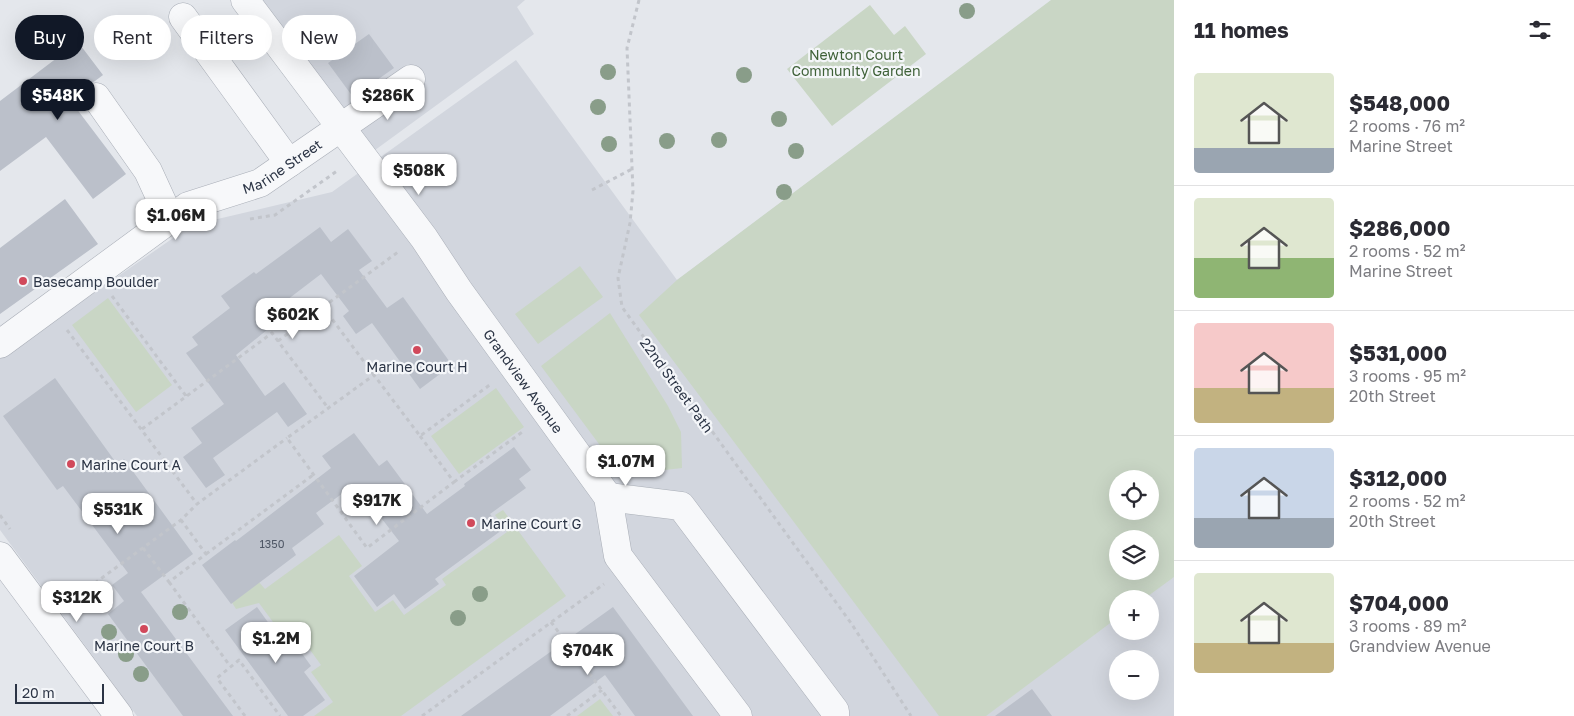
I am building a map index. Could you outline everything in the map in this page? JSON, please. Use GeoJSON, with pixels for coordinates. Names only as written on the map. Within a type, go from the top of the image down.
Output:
{"type":"FeatureCollection","features":[{"type":"Feature","properties":{"kind":"street","name":"Grandview Avenue"},"geometry":{"type":"LineString","coordinates":[[245,0],[424,238],[459,291],[608,497],[618,556],[738,716]]}},
{"type":"Feature","properties":{"kind":"street"},"geometry":{"type":"LineString","coordinates":[[214,60],[290,163]]}},
{"type":"Feature","properties":{"kind":"street","name":"Marine Street"},"geometry":{"type":"LineString","coordinates":[[0,344],[188,206],[260,183],[411,79]]}},
{"type":"Feature","properties":{"kind":"street"},"geometry":{"type":"LineString","coordinates":[[96,97],[148,171],[170,219]]}},
{"type":"Feature","properties":{"kind":"street"},"geometry":{"type":"LineString","coordinates":[[608,497],[681,506],[835,711],[835,716]]}},
{"type":"Feature","properties":{"kind":"street"},"geometry":{"type":"LineString","coordinates":[[0,556],[118,716]]}},
{"type":"Feature","properties":{"kind":"path","name":"22nd Street Path"},"geometry":{"type":"LineString","coordinates":[[640,0],[627,48],[633,191],[630,223],[618,278],[622,307],[851,623],[911,716]]}},
{"type":"Feature","properties":{"kind":"path"},"geometry":{"type":"LineString","coordinates":[[592,190],[632,169]]}},
{"type":"Feature","properties":{"kind":"path"},"geometry":{"type":"LineString","coordinates":[[247,219],[275,215],[339,170]]}},
{"type":"Feature","properties":{"kind":"path"},"geometry":{"type":"LineString","coordinates":[[393,245],[403,260]]}},
{"type":"Feature","properties":{"kind":"path"},"geometry":{"type":"LineString","coordinates":[[278,340],[398,252]]}},
{"type":"Feature","properties":{"kind":"path"},"geometry":{"type":"LineString","coordinates":[[108,291],[186,396]]}},
{"type":"Feature","properties":{"kind":"path"},"geometry":{"type":"LineString","coordinates":[[323,307],[454,482]]}},
{"type":"Feature","properties":{"kind":"path"},"geometry":{"type":"LineString","coordinates":[[62,324],[197,504]]}},
{"type":"Feature","properties":{"kind":"path"},"geometry":{"type":"LineString","coordinates":[[142,429],[272,333],[328,408]]}},
{"type":"Feature","properties":{"kind":"path"},"geometry":{"type":"LineString","coordinates":[[66,605],[181,520],[197,504],[374,375]]}},
{"type":"Feature","properties":{"kind":"path"},"geometry":{"type":"LineString","coordinates":[[420,436],[496,380]]}},
{"type":"Feature","properties":{"kind":"path"},"geometry":{"type":"LineString","coordinates":[[287,438],[366,548],[529,426]]}},
{"type":"Feature","properties":{"kind":"path"},"geometry":{"type":"LineString","coordinates":[[169,582],[313,475]]}},
{"type":"Feature","properties":{"kind":"path"},"geometry":{"type":"LineString","coordinates":[[181,520],[206,554]]}},
{"type":"Feature","properties":{"kind":"path"},"geometry":{"type":"LineString","coordinates":[[143,548],[230,666]]}},
{"type":"Feature","properties":{"kind":"path"},"geometry":{"type":"LineString","coordinates":[[422,716],[610,579],[627,569]]}},
{"type":"Feature","properties":{"kind":"path"},"geometry":{"type":"LineString","coordinates":[[551,622],[621,716]]}},
{"type":"Feature","properties":{"kind":"path"},"geometry":{"type":"LineString","coordinates":[[245,716],[217,678],[239,660],[280,716]]}},
{"type":"Feature","properties":{"kind":"path"},"geometry":{"type":"LineString","coordinates":[[567,716],[602,690]]}},
{"type":"Feature","properties":{"kind":"shaded area"},"geometry":{"type":"Polygon","coordinates":[[[257,0],[525,0],[517,7],[534,34],[371,153],[302,60],[356,60],[356,15],[282,15],[282,34],[272,20],[272,15],[268,15],[257,0]]]}},
{"type":"Feature","properties":{"kind":"shaded area"},"geometry":{"type":"Polygon","coordinates":[[[1052,0],[1174,0],[1174,716],[137,716],[0,530],[0,358],[192,225],[332,192],[516,60],[677,280],[1052,0]]]}},
{"type":"Feature","properties":{"kind":"green space"},"geometry":{"type":"Polygon","coordinates":[[[1051,0],[1174,0],[1174,577],[1156,590],[1109,590],[1109,624],[986,716],[939,716],[639,315],[677,280],[1051,0]]]}},
{"type":"Feature","properties":{"kind":"green space","name":"Newton Court Community Garden"},"geometry":{"type":"Polygon","coordinates":[[[870,5],[894,35],[905,26],[926,54],[832,126],[787,69],[870,5]]]}},
{"type":"Feature","properties":{"kind":"green space"},"geometry":{"type":"Polygon","coordinates":[[[580,266],[603,297],[538,344],[515,314],[580,266]]]}},
{"type":"Feature","properties":{"kind":"green space"},"geometry":{"type":"Polygon","coordinates":[[[108,298],[172,385],[136,412],[72,325],[108,298]]]}},
{"type":"Feature","properties":{"kind":"green space"},"geometry":{"type":"Polygon","coordinates":[[[610,313],[668,406],[681,432],[682,468],[622,475],[541,366],[610,313]]]}},
{"type":"Feature","properties":{"kind":"green space"},"geometry":{"type":"Polygon","coordinates":[[[496,388],[524,427],[459,474],[431,436],[496,388]]]}},
{"type":"Feature","properties":{"kind":"green space"},"geometry":{"type":"Polygon","coordinates":[[[503,510],[566,596],[401,716],[314,716],[333,702],[311,672],[321,665],[292,625],[281,633],[259,603],[236,609],[231,601],[258,581],[265,589],[339,535],[362,566],[349,576],[375,612],[393,600],[404,615],[446,585],[442,579],[507,532],[495,515],[503,510]]]}},
{"type":"Feature","properties":{"kind":"green space"},"geometry":{"type":"Polygon","coordinates":[[[600,699],[613,716],[577,716],[600,699]]]}},
{"type":"Feature","properties":{"kind":"building"},"geometry":{"type":"Polygon","coordinates":[[[369,34],[394,68],[353,97],[328,63],[332,60],[356,60],[356,43],[369,34]]]}},
{"type":"Feature","properties":{"kind":"building"},"geometry":{"type":"Polygon","coordinates":[[[84,50],[103,75],[87,85],[82,92],[70,100],[126,174],[93,199],[46,137],[0,171],[0,101],[54,60],[84,60],[84,50]]]}},
{"type":"Feature","properties":{"kind":"building","name":"Basecamp Boulder"},"geometry":{"type":"Polygon","coordinates":[[[65,199],[98,244],[0,314],[0,248],[65,199]]]}},
{"type":"Feature","properties":{"kind":"building"},"geometry":{"type":"Polygon","coordinates":[[[320,227],[331,242],[348,229],[372,261],[359,270],[387,308],[403,297],[452,365],[420,389],[372,323],[356,334],[343,316],[349,311],[321,274],[266,316],[273,325],[236,355],[265,396],[284,382],[307,414],[288,427],[277,412],[213,458],[225,475],[206,488],[183,457],[202,443],[191,428],[224,404],[186,353],[198,345],[192,337],[230,308],[221,296],[254,272],[256,274],[320,227]]]}},
{"type":"Feature","properties":{"kind":"building"},"geometry":{"type":"Polygon","coordinates":[[[55,378],[117,464],[124,459],[193,554],[141,592],[233,716],[183,716],[108,614],[124,601],[112,585],[128,573],[63,486],[57,490],[3,416],[55,378]]]}},
{"type":"Feature","properties":{"kind":"building"},"geometry":{"type":"Polygon","coordinates":[[[354,433],[379,466],[387,460],[427,514],[514,447],[531,470],[519,479],[526,488],[490,514],[502,530],[435,579],[439,584],[405,609],[394,594],[377,607],[354,576],[399,541],[355,484],[316,513],[324,524],[292,548],[296,555],[231,604],[202,565],[331,468],[322,456],[354,433]]]}},
{"type":"Feature","properties":{"kind":"building"},"geometry":{"type":"Polygon","coordinates":[[[257,607],[280,639],[288,634],[311,666],[304,672],[325,700],[303,716],[288,716],[225,630],[257,607]]]}},
{"type":"Feature","properties":{"kind":"building"},"geometry":{"type":"Polygon","coordinates":[[[613,607],[693,716],[635,716],[605,675],[550,716],[461,716],[613,607]]]}},
{"type":"Feature","properties":{"kind":"building"},"geometry":{"type":"Polygon","coordinates":[[[1032,689],[1052,716],[995,716],[1032,689]]]}},
{"type":"Feature","properties":{"kind":"place","name":"Basecamp Boulder"},"geometry":{"type":"Point","coordinates":[23,281]}},
{"type":"Feature","properties":{"kind":"place","name":"Marine Court H"},"geometry":{"type":"Point","coordinates":[417,350]}},
{"type":"Feature","properties":{"kind":"place","name":"Marine Court A"},"geometry":{"type":"Point","coordinates":[71,464]}},
{"type":"Feature","properties":{"kind":"place","name":"Marine Court G"},"geometry":{"type":"Point","coordinates":[471,523]}},
{"type":"Feature","properties":{"kind":"place","name":"Marine Court B"},"geometry":{"type":"Point","coordinates":[144,629]}}]}
